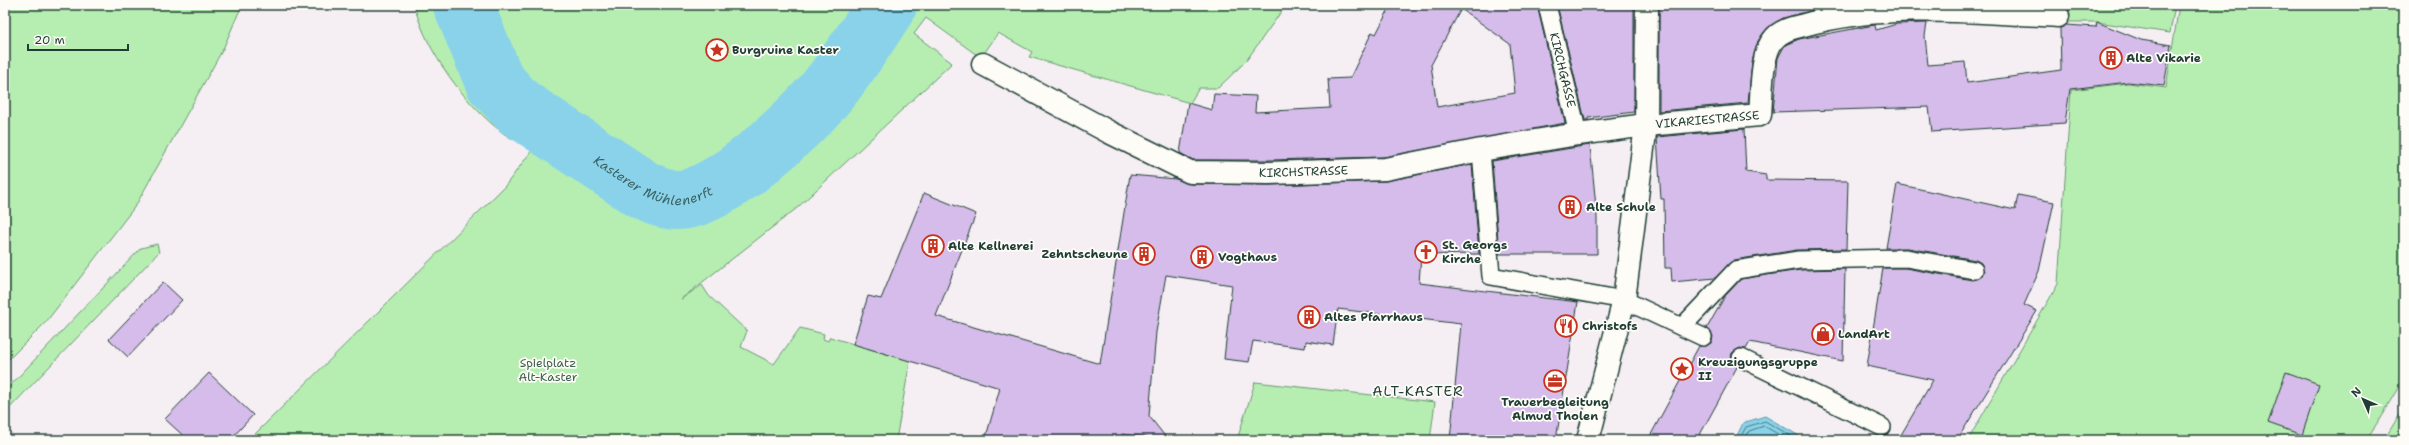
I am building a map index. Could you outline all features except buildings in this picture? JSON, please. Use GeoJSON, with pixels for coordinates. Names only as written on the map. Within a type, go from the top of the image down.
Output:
{"type":"FeatureCollection","features":[{"type":"Feature","properties":{"kind":"street"},"geometry":{"type":"LineString","coordinates":[[1588,440],[1624,300],[1646,125],[1647,5]]}},
{"type":"Feature","properties":{"kind":"street","name":"VIKARIESTRASSE"},"geometry":{"type":"LineString","coordinates":[[1646,125],[1760,115],[1767,49],[1775,38],[1787,30],[1827,19],[1876,13],[1940,11],[2058,16]]}},
{"type":"Feature","properties":{"kind":"street","name":"KIRCHSTRASSE"},"geometry":{"type":"LineString","coordinates":[[976,61],[1109,132],[1190,172],[1269,173],[1385,168],[1578,134],[1646,125]]}},
{"type":"Feature","properties":{"kind":"lane","name":"KIRCHGASSE"},"geometry":{"type":"LineString","coordinates":[[1547,5],[1578,134]]}},
{"type":"Feature","properties":{"kind":"lane"},"geometry":{"type":"LineString","coordinates":[[1481,150],[1491,276],[1624,300],[1703,337]]}},
{"type":"Feature","properties":{"kind":"lane"},"geometry":{"type":"LineString","coordinates":[[1682,327],[1736,270],[1800,260],[1906,258],[1974,270]]}},
{"type":"Feature","properties":{"kind":"lane"},"geometry":{"type":"LineString","coordinates":[[1742,358],[1882,427]]}},
{"type":"Feature","properties":{"kind":"green space"},"geometry":{"type":"Polygon","coordinates":[[[5,5],[242,5],[223,49],[136,205],[46,322],[5,363],[5,5]]]}},
{"type":"Feature","properties":{"kind":"green space","name":"Spielplatz Alt-Kaster"},"geometry":{"type":"Polygon","coordinates":[[[414,5],[1286,5],[1246,61],[1218,88],[1199,88],[1190,103],[1029,57],[1032,52],[998,33],[981,58],[926,18],[914,34],[952,63],[797,208],[681,299],[702,285],[709,296],[747,331],[741,347],[774,364],[800,328],[824,334],[823,339],[828,341],[830,337],[910,361],[896,440],[249,440],[505,186],[533,149],[503,133],[474,107],[461,92],[438,59],[428,41],[414,5]]]}},
{"type":"Feature","properties":{"kind":"green space"},"geometry":{"type":"Polygon","coordinates":[[[2027,5],[2175,5],[2170,33],[2097,22],[2063,22],[2027,5]]]}},
{"type":"Feature","properties":{"kind":"green space"},"geometry":{"type":"Polygon","coordinates":[[[2179,5],[2404,5],[2404,375],[2398,388],[2367,440],[1968,440],[2058,284],[2071,90],[2128,83],[2166,88],[2179,5]]]}},
{"type":"Feature","properties":{"kind":"green space"},"geometry":{"type":"Polygon","coordinates":[[[157,244],[159,252],[5,413],[5,391],[141,248],[157,244]]]}},
{"type":"Feature","properties":{"kind":"green space"},"geometry":{"type":"Polygon","coordinates":[[[1255,382],[1435,402],[1430,440],[1237,440],[1255,382]]]}},
{"type":"Feature","properties":{"kind":"green space"},"geometry":{"type":"Polygon","coordinates":[[[2404,407],[2404,440],[2384,440],[2404,407]]]}},
{"type":"Feature","properties":{"kind":"water"},"geometry":{"type":"Polygon","coordinates":[[[1765,416],[1806,440],[1735,440],[1743,423],[1765,416]]]}},
{"type":"Feature","properties":{"kind":"waterway","name":"Kasterer Mühlenerft"},"geometry":{"type":"LineString","coordinates":[[463,5],[495,82],[518,107],[643,190],[673,200],[695,197],[715,188],[737,174],[780,139],[816,104],[836,80],[887,5]]}},
{"type":"Feature","properties":{"kind":"place","name":"Burgruine Kaster"},"geometry":{"type":"Point","coordinates":[717,50]}},
{"type":"Feature","properties":{"kind":"place","name":"Alte Vikarie"},"geometry":{"type":"Point","coordinates":[2111,58]}},
{"type":"Feature","properties":{"kind":"place","name":"Alte Schule"},"geometry":{"type":"Point","coordinates":[1570,207]}},
{"type":"Feature","properties":{"kind":"place","name":"Alte Kellnerei"},"geometry":{"type":"Point","coordinates":[933,246]}},
{"type":"Feature","properties":{"kind":"place","name":"St. Georgs Kirche"},"geometry":{"type":"Point","coordinates":[1426,252]}},
{"type":"Feature","properties":{"kind":"place","name":"Zehntscheune"},"geometry":{"type":"Point","coordinates":[1144,254]}},
{"type":"Feature","properties":{"kind":"place","name":"Vogthaus"},"geometry":{"type":"Point","coordinates":[1202,257]}},
{"type":"Feature","properties":{"kind":"place","name":"Altes Pfarrhaus"},"geometry":{"type":"Point","coordinates":[1309,317]}},
{"type":"Feature","properties":{"kind":"place","name":"Christofs"},"geometry":{"type":"Point","coordinates":[1566,326]}},
{"type":"Feature","properties":{"kind":"place","name":"LandArt"},"geometry":{"type":"Point","coordinates":[1823,334]}},
{"type":"Feature","properties":{"kind":"place","name":"Kreuzigungsgruppe II"},"geometry":{"type":"Point","coordinates":[1682,369]}},
{"type":"Feature","properties":{"kind":"place","name":"Trauerbegleitung Almud Tholen"},"geometry":{"type":"Point","coordinates":[1555,381]}},
{"type":"Feature","properties":{"kind":"district","name":"ALT-KASTER"},"geometry":{"type":"Point","coordinates":[1418,391]}}]}
